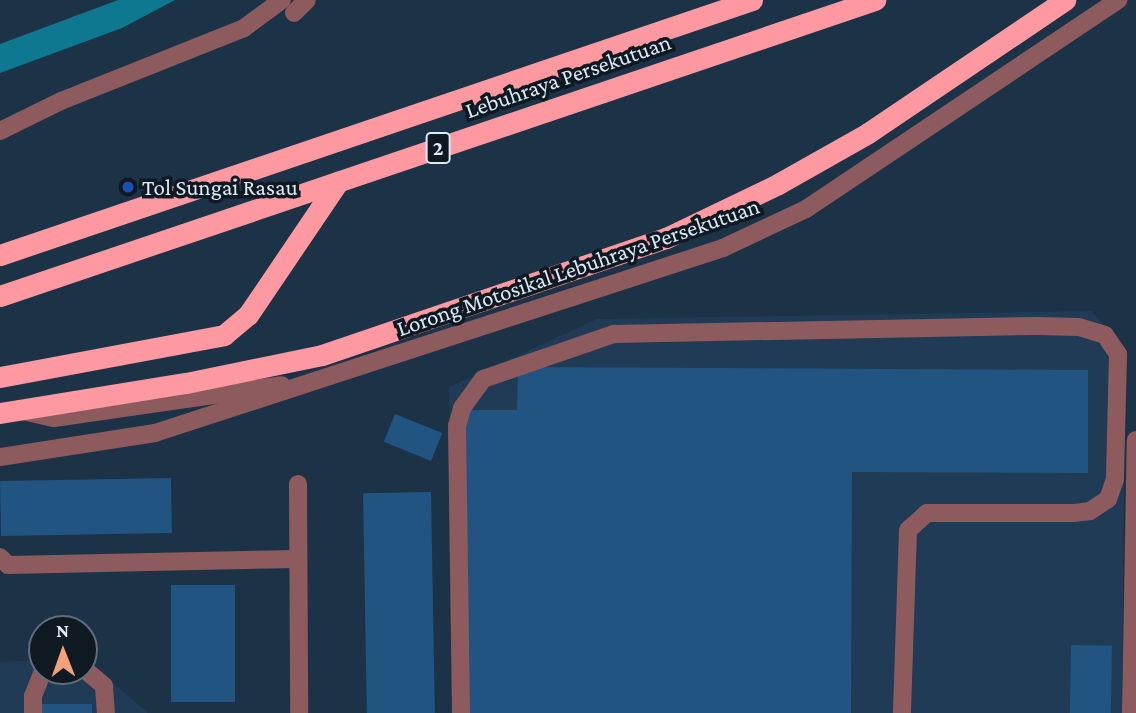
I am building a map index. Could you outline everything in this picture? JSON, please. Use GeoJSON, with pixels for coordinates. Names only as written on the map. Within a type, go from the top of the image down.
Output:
{"type":"FeatureCollection","features":[{"type":"Feature","properties":{"kind":"highway","name":"Lebuhraya Persekutuan"},"geometry":{"type":"LineString","coordinates":[[0,255],[751,0]]}},
{"type":"Feature","properties":{"kind":"highway","name":"Lebuhraya Persekutuan"},"geometry":{"type":"LineString","coordinates":[[0,296],[875,0]]}},
{"type":"Feature","properties":{"kind":"highway"},"geometry":{"type":"LineString","coordinates":[[0,413],[264,369],[384,335],[666,238],[778,184],[868,133],[1065,0]]}},
{"type":"Feature","properties":{"kind":"highway"},"geometry":{"type":"LineString","coordinates":[[0,377],[224,335],[248,315],[338,182]]}},
{"type":"Feature","properties":{"kind":"lane","name":"Lorong Motosikal Lebuhraya Persekutuan"},"geometry":{"type":"LineString","coordinates":[[0,457],[155,433],[723,248],[773,227],[1118,0]]}},
{"type":"Feature","properties":{"kind":"lane"},"geometry":{"type":"LineString","coordinates":[[0,131],[61,102],[244,28],[295,4]]}},
{"type":"Feature","properties":{"kind":"lane"},"geometry":{"type":"LineString","coordinates":[[461,713],[457,426],[462,408],[483,379],[614,334],[1037,326],[1079,327],[1105,335],[1118,354],[1115,479],[1108,499],[1090,511],[1073,513],[927,513],[908,530],[902,713]]}},
{"type":"Feature","properties":{"kind":"lane"},"geometry":{"type":"LineString","coordinates":[[264,369],[387,358]]}},
{"type":"Feature","properties":{"kind":"lane"},"geometry":{"type":"LineString","coordinates":[[0,406],[54,418],[327,378]]}},
{"type":"Feature","properties":{"kind":"lane"},"geometry":{"type":"LineString","coordinates":[[1131,713],[1136,440]]}},
{"type":"Feature","properties":{"kind":"lane"},"geometry":{"type":"LineString","coordinates":[[298,484],[299,713]]}},
{"type":"Feature","properties":{"kind":"lane"},"geometry":{"type":"LineString","coordinates":[[0,558],[8,565],[298,559]]}},
{"type":"Feature","properties":{"kind":"lane"},"geometry":{"type":"LineString","coordinates":[[98,681],[104,686],[106,713]]}},
{"type":"Feature","properties":{"kind":"lane"},"geometry":{"type":"LineString","coordinates":[[33,713],[33,696],[37,685]]}},
{"type":"Feature","properties":{"kind":"shaded area"},"geometry":{"type":"Polygon","coordinates":[[[118,0],[175,0],[122,28],[0,73],[0,44],[118,0]]]}},
{"type":"Feature","properties":{"kind":"shaded area"},"geometry":{"type":"Polygon","coordinates":[[[1092,311],[1125,351],[1122,713],[453,713],[449,387],[597,319],[1092,311]]]}},
{"type":"Feature","properties":{"kind":"shaded area"},"geometry":{"type":"Polygon","coordinates":[[[28,661],[28,685],[98,685],[98,670],[148,713],[0,713],[0,662],[28,661]]]}},
{"type":"Feature","properties":{"kind":"building"},"geometry":{"type":"Polygon","coordinates":[[[518,367],[1088,370],[1088,473],[852,472],[851,713],[464,713],[466,410],[517,410],[518,367]]]}},
{"type":"Feature","properties":{"kind":"building"},"geometry":{"type":"Polygon","coordinates":[[[395,414],[442,433],[431,461],[384,442],[395,414]]]}},
{"type":"Feature","properties":{"kind":"building"},"geometry":{"type":"Polygon","coordinates":[[[171,478],[172,533],[1,536],[0,481],[171,478]]]}},
{"type":"Feature","properties":{"kind":"building"},"geometry":{"type":"Polygon","coordinates":[[[431,492],[435,713],[367,713],[363,493],[431,492]]]}},
{"type":"Feature","properties":{"kind":"building"},"geometry":{"type":"Polygon","coordinates":[[[171,585],[235,585],[235,702],[171,702],[171,585]]]}},
{"type":"Feature","properties":{"kind":"building"},"geometry":{"type":"Polygon","coordinates":[[[1071,645],[1112,646],[1111,713],[1070,713],[1071,645]]]}},
{"type":"Feature","properties":{"kind":"building"},"geometry":{"type":"Polygon","coordinates":[[[37,704],[92,704],[92,713],[37,713],[37,704]]]}},
{"type":"Feature","properties":{"kind":"place","name":"Tol Sungai Rasau"},"geometry":{"type":"Point","coordinates":[128,187]}}]}
